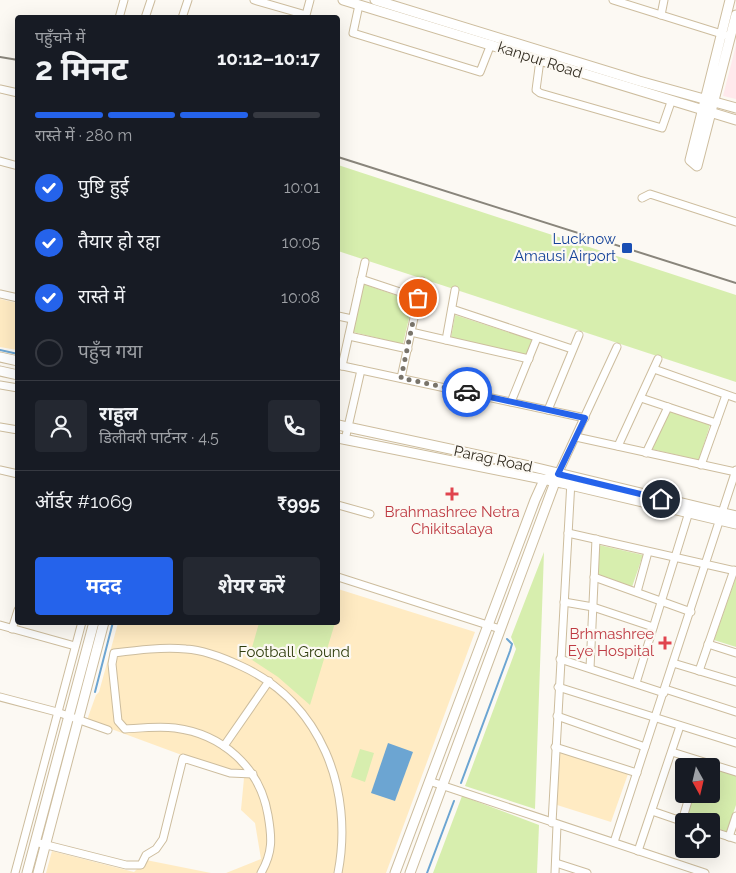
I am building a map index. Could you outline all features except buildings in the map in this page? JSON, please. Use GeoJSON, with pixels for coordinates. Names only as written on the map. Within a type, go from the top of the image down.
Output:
{"type":"FeatureCollection","features":[{"type":"Feature","properties":{"kind":"street"},"geometry":{"type":"LineString","coordinates":[[120,15],[124,0]]}},
{"type":"Feature","properties":{"kind":"street"},"geometry":{"type":"LineString","coordinates":[[146,15],[151,0]]}},
{"type":"Feature","properties":{"kind":"street"},"geometry":{"type":"LineString","coordinates":[[183,15],[188,0]]}},
{"type":"Feature","properties":{"kind":"street"},"geometry":{"type":"LineString","coordinates":[[254,0],[306,15],[310,0]]}},
{"type":"Feature","properties":{"kind":"street","name":"kanpur Road"},"geometry":{"type":"LineString","coordinates":[[344,0],[359,5],[403,9],[491,44],[672,102],[736,120]]}},
{"type":"Feature","properties":{"kind":"street"},"geometry":{"type":"LineString","coordinates":[[375,0],[736,108]]}},
{"type":"Feature","properties":{"kind":"street"},"geometry":{"type":"LineString","coordinates":[[612,0],[726,35]]}},
{"type":"Feature","properties":{"kind":"street"},"geometry":{"type":"LineString","coordinates":[[660,15],[664,0]]}},
{"type":"Feature","properties":{"kind":"street"},"geometry":{"type":"LineString","coordinates":[[706,112],[697,166],[690,160],[706,112],[726,35],[730,0]]}},
{"type":"Feature","properties":{"kind":"street"},"geometry":{"type":"LineString","coordinates":[[359,5],[353,33],[480,72],[491,44]]}},
{"type":"Feature","properties":{"kind":"street"},"geometry":{"type":"LineString","coordinates":[[726,35],[736,15]]}},
{"type":"Feature","properties":{"kind":"street"},"geometry":{"type":"LineString","coordinates":[[540,60],[536,90],[540,93],[662,128],[672,102]]}},
{"type":"Feature","properties":{"kind":"street"},"geometry":{"type":"LineString","coordinates":[[0,89],[15,92]]}},
{"type":"Feature","properties":{"kind":"street"},"geometry":{"type":"LineString","coordinates":[[0,161],[15,165]]}},
{"type":"Feature","properties":{"kind":"street"},"geometry":{"type":"LineString","coordinates":[[642,198],[650,194],[736,222]]}},
{"type":"Feature","properties":{"kind":"street"},"geometry":{"type":"LineString","coordinates":[[365,262],[349,336],[340,365],[585,418]]}},
{"type":"Feature","properties":{"kind":"street"},"geometry":{"type":"LineString","coordinates":[[361,279],[418,298]]}},
{"type":"Feature","properties":{"kind":"street"},"geometry":{"type":"LineString","coordinates":[[401,378],[422,281]]}},
{"type":"Feature","properties":{"kind":"street"},"geometry":{"type":"LineString","coordinates":[[446,340],[455,290]]}},
{"type":"Feature","properties":{"kind":"street"},"geometry":{"type":"LineString","coordinates":[[0,294],[15,296]]}},
{"type":"Feature","properties":{"kind":"street"},"geometry":{"type":"LineString","coordinates":[[452,309],[572,349]]}},
{"type":"Feature","properties":{"kind":"street"},"geometry":{"type":"LineString","coordinates":[[340,316],[352,319]]}},
{"type":"Feature","properties":{"kind":"street"},"geometry":{"type":"LineString","coordinates":[[411,332],[528,359]]}},
{"type":"Feature","properties":{"kind":"street"},"geometry":{"type":"LineString","coordinates":[[548,410],[578,335]]}},
{"type":"Feature","properties":{"kind":"street"},"geometry":{"type":"LineString","coordinates":[[349,336],[408,349]]}},
{"type":"Feature","properties":{"kind":"street"},"geometry":{"type":"LineString","coordinates":[[511,402],[537,338]]}},
{"type":"Feature","properties":{"kind":"street"},"geometry":{"type":"LineString","coordinates":[[410,873],[557,478],[617,347]]}},
{"type":"Feature","properties":{"kind":"street"},"geometry":{"type":"LineString","coordinates":[[0,358],[15,360]]}},
{"type":"Feature","properties":{"kind":"street"},"geometry":{"type":"LineString","coordinates":[[618,446],[658,359]]}},
{"type":"Feature","properties":{"kind":"street"},"geometry":{"type":"LineString","coordinates":[[654,369],[736,398]]}},
{"type":"Feature","properties":{"kind":"street"},"geometry":{"type":"LineString","coordinates":[[341,439],[348,428],[361,370]]}},
{"type":"Feature","properties":{"kind":"street"},"geometry":{"type":"LineString","coordinates":[[0,371],[15,374]]}},
{"type":"Feature","properties":{"kind":"street"},"geometry":{"type":"LineString","coordinates":[[0,384],[15,387]]}},
{"type":"Feature","properties":{"kind":"street"},"geometry":{"type":"LineString","coordinates":[[701,465],[726,394]]}},
{"type":"Feature","properties":{"kind":"street"},"geometry":{"type":"LineString","coordinates":[[640,398],[716,423]]}},
{"type":"Feature","properties":{"kind":"street"},"geometry":{"type":"LineString","coordinates":[[646,453],[668,407]]}},
{"type":"Feature","properties":{"kind":"street","name":"Parag Road"},"geometry":{"type":"LineString","coordinates":[[340,426],[689,512],[736,516]]}},
{"type":"Feature","properties":{"kind":"street"},"geometry":{"type":"LineString","coordinates":[[0,427],[15,430]]}},
{"type":"Feature","properties":{"kind":"street"},"geometry":{"type":"LineString","coordinates":[[576,437],[736,472],[614,842]]}},
{"type":"Feature","properties":{"kind":"street","name":"Parag Road"},"geometry":{"type":"LineString","coordinates":[[341,439],[544,480]]}},
{"type":"Feature","properties":{"kind":"street"},"geometry":{"type":"LineString","coordinates":[[1,473],[15,474]]}},
{"type":"Feature","properties":{"kind":"street"},"geometry":{"type":"LineString","coordinates":[[395,873],[487,625],[544,480],[557,478]]}},
{"type":"Feature","properties":{"kind":"street"},"geometry":{"type":"LineString","coordinates":[[555,873],[555,746],[570,482]]}},
{"type":"Feature","properties":{"kind":"street","name":"Parag Road"},"geometry":{"type":"LineString","coordinates":[[570,482],[722,516],[736,524]]}},
{"type":"Feature","properties":{"kind":"street"},"geometry":{"type":"LineString","coordinates":[[340,506],[370,514]]}},
{"type":"Feature","properties":{"kind":"street"},"geometry":{"type":"LineString","coordinates":[[636,682],[689,512]]}},
{"type":"Feature","properties":{"kind":"street"},"geometry":{"type":"LineString","coordinates":[[568,533],[735,570],[699,671]]}},
{"type":"Feature","properties":{"kind":"street"},"geometry":{"type":"LineString","coordinates":[[590,668],[596,539]]}},
{"type":"Feature","properties":{"kind":"street"},"geometry":{"type":"LineString","coordinates":[[637,592],[648,552]]}},
{"type":"Feature","properties":{"kind":"street"},"geometry":{"type":"LineString","coordinates":[[594,577],[691,612]]}},
{"type":"Feature","properties":{"kind":"street"},"geometry":{"type":"LineString","coordinates":[[340,578],[500,629]]}},
{"type":"Feature","properties":{"kind":"street"},"geometry":{"type":"LineString","coordinates":[[564,602],[592,607],[653,626]]}},
{"type":"Feature","properties":{"kind":"street"},"geometry":{"type":"LineString","coordinates":[[12,629],[15,620]]}},
{"type":"Feature","properties":{"kind":"street"},"geometry":{"type":"LineString","coordinates":[[0,625],[75,646]]}},
{"type":"Feature","properties":{"kind":"street"},"geometry":{"type":"LineString","coordinates":[[14,873],[81,625]]}},
{"type":"Feature","properties":{"kind":"street"},"geometry":{"type":"LineString","coordinates":[[26,873],[93,625]]}},
{"type":"Feature","properties":{"kind":"street"},"geometry":{"type":"LineString","coordinates":[[38,873],[103,625]]}},
{"type":"Feature","properties":{"kind":"street"},"geometry":{"type":"LineString","coordinates":[[708,644],[736,653]]}},
{"type":"Feature","properties":{"kind":"street"},"geometry":{"type":"LineString","coordinates":[[261,873],[270,857],[271,832],[265,800],[253,774],[230,748],[203,735],[175,728],[125,728],[118,721],[112,664],[114,653],[154,648],[188,649],[221,657],[262,676],[292,701],[315,729],[331,762],[342,812],[343,845],[338,873]]}},
{"type":"Feature","properties":{"kind":"street"},"geometry":{"type":"LineString","coordinates":[[560,659],[736,712]]}},
{"type":"Feature","properties":{"kind":"street"},"geometry":{"type":"LineString","coordinates":[[674,663],[736,682]]}},
{"type":"Feature","properties":{"kind":"street"},"geometry":{"type":"LineString","coordinates":[[224,746],[269,681]]}},
{"type":"Feature","properties":{"kind":"street"},"geometry":{"type":"LineString","coordinates":[[558,687],[736,743]]}},
{"type":"Feature","properties":{"kind":"street"},"geometry":{"type":"LineString","coordinates":[[0,697],[57,712],[108,730]]}},
{"type":"Feature","properties":{"kind":"street"},"geometry":{"type":"LineString","coordinates":[[557,716],[646,747]]}},
{"type":"Feature","properties":{"kind":"street"},"geometry":{"type":"LineString","coordinates":[[638,851],[680,726]]}},
{"type":"Feature","properties":{"kind":"street"},"geometry":{"type":"LineString","coordinates":[[555,746],[636,773]]}},
{"type":"Feature","properties":{"kind":"street"},"geometry":{"type":"LineString","coordinates":[[672,752],[686,758]]}},
{"type":"Feature","properties":{"kind":"street"},"geometry":{"type":"LineString","coordinates":[[35,842],[126,865],[141,865],[146,856],[156,849],[163,839],[183,758],[230,773],[253,774]]}},
{"type":"Feature","properties":{"kind":"street"},"geometry":{"type":"LineString","coordinates":[[720,768],[736,772]]}},
{"type":"Feature","properties":{"kind":"street"},"geometry":{"type":"LineString","coordinates":[[429,781],[554,824],[614,842],[687,870],[705,873]]}},
{"type":"Feature","properties":{"kind":"street"},"geometry":{"type":"LineString","coordinates":[[652,811],[675,819]]}},
{"type":"Feature","properties":{"kind":"street"},"geometry":{"type":"LineString","coordinates":[[720,834],[733,838],[736,816]]}},
{"type":"Feature","properties":{"kind":"street"},"geometry":{"type":"LineString","coordinates":[[556,863],[587,873]]}},
{"type":"Feature","properties":{"kind":"shaded area"},"geometry":{"type":"Polygon","coordinates":[[[736,45],[736,99],[723,96],[736,45]]]}},
{"type":"Feature","properties":{"kind":"shaded area"},"geometry":{"type":"Polygon","coordinates":[[[0,299],[15,303],[15,350],[0,347],[0,299]]]}},
{"type":"Feature","properties":{"kind":"shaded area"},"geometry":{"type":"Polygon","coordinates":[[[340,590],[475,632],[386,873],[226,873],[261,859],[255,823],[241,810],[244,778],[87,720],[96,695],[99,692],[117,625],[340,625],[340,590]]]}},
{"type":"Feature","properties":{"kind":"shaded area"},"geometry":{"type":"Polygon","coordinates":[[[559,751],[628,774],[611,822],[557,805],[559,751]]]}},
{"type":"Feature","properties":{"kind":"shaded area"},"geometry":{"type":"Polygon","coordinates":[[[52,851],[134,872],[146,860],[211,873],[46,873],[52,851]]]}},
{"type":"Feature","properties":{"kind":"green space"},"geometry":{"type":"Polygon","coordinates":[[[340,166],[736,295],[736,382],[340,252],[340,166]]]}},
{"type":"Feature","properties":{"kind":"green space"},"geometry":{"type":"Polygon","coordinates":[[[363,284],[413,301],[403,344],[353,332],[363,284]]]}},
{"type":"Feature","properties":{"kind":"green space"},"geometry":{"type":"Polygon","coordinates":[[[455,315],[533,340],[527,355],[451,338],[455,315]]]}},
{"type":"Feature","properties":{"kind":"green space"},"geometry":{"type":"Polygon","coordinates":[[[669,411],[710,425],[699,460],[651,449],[669,411]]]}},
{"type":"Feature","properties":{"kind":"green space"},"geometry":{"type":"Polygon","coordinates":[[[599,545],[643,555],[632,587],[598,575],[599,545]]]}},
{"type":"Feature","properties":{"kind":"green space"},"geometry":{"type":"Polygon","coordinates":[[[544,552],[535,809],[465,786],[516,649],[511,637],[544,552]]]}},
{"type":"Feature","properties":{"kind":"green space"},"geometry":{"type":"Polygon","coordinates":[[[736,577],[736,647],[714,640],[736,577]]]}},
{"type":"Feature","properties":{"kind":"green space","name":"Football Ground"},"geometry":{"type":"Polygon","coordinates":[[[258,625],[334,625],[310,705],[278,677],[249,658],[258,625]]]}},
{"type":"Feature","properties":{"kind":"green space"},"geometry":{"type":"Polygon","coordinates":[[[360,749],[374,753],[365,782],[351,777],[360,749]]]}},
{"type":"Feature","properties":{"kind":"green space"},"geometry":{"type":"Polygon","coordinates":[[[720,770],[736,775],[736,805],[727,832],[720,829],[720,813],[684,813],[688,803],[720,803],[720,770]]]}},
{"type":"Feature","properties":{"kind":"green space"},"geometry":{"type":"Polygon","coordinates":[[[462,796],[539,825],[537,873],[433,873],[462,796]]]}},
{"type":"Feature","properties":{"kind":"water"},"geometry":{"type":"Polygon","coordinates":[[[388,743],[413,752],[395,801],[371,793],[388,743]]]}},
{"type":"Feature","properties":{"kind":"waterway"},"geometry":{"type":"LineString","coordinates":[[0,350],[15,353]]}},
{"type":"Feature","properties":{"kind":"waterway"},"geometry":{"type":"LineString","coordinates":[[95,692],[112,625]]}},
{"type":"Feature","properties":{"kind":"waterway"},"geometry":{"type":"LineString","coordinates":[[461,783],[510,651],[512,644],[507,639]]}},
{"type":"Feature","properties":{"kind":"waterway"},"geometry":{"type":"LineString","coordinates":[[427,873],[454,801]]}},
{"type":"Feature","properties":{"kind":"railway"},"geometry":{"type":"LineString","coordinates":[[0,57],[15,60]]}},
{"type":"Feature","properties":{"kind":"railway"},"geometry":{"type":"LineString","coordinates":[[340,158],[736,283]]}},
{"type":"Feature","properties":{"kind":"way so far"},"geometry":{"type":"LineString","coordinates":[[418,298],[401,378],[467,392]]}},
{"type":"Feature","properties":{"kind":"place","name":"Lucknow Amausi Airport"},"geometry":{"type":"Point","coordinates":[627,248]}},
{"type":"Feature","properties":{"kind":"place","name":"Brahmashree Netra Chikitsalaya"},"geometry":{"type":"Point","coordinates":[452,494]}},
{"type":"Feature","properties":{"kind":"place","name":"Brhmashree Eye Hospital"},"geometry":{"type":"Point","coordinates":[665,643]}},
{"type":"Feature","properties":{"kind":"route"},"geometry":{"type":"LineString","coordinates":[[467,392],[585,418],[558,474],[661,499]]}}]}
